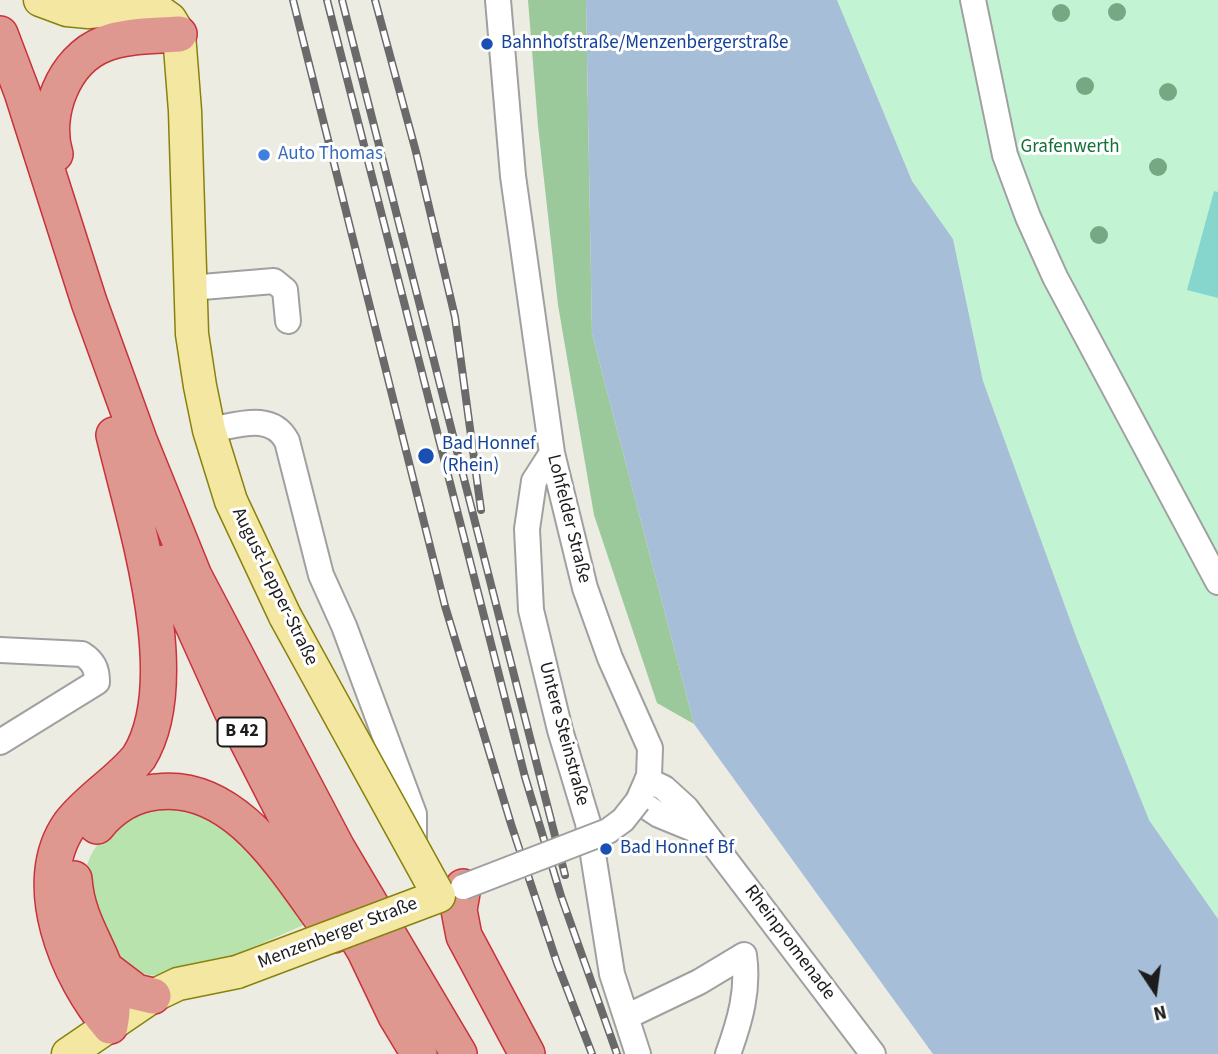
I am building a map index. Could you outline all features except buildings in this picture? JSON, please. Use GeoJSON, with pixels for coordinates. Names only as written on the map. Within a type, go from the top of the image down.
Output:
{"type":"FeatureCollection","features":[{"type":"Feature","properties":{"kind":"highway","name":"B 42"},"geometry":{"type":"LineString","coordinates":[[0,34],[22,92],[89,302],[139,440],[194,576],[226,632],[337,848],[459,1054]]}},
{"type":"Feature","properties":{"kind":"highway"},"geometry":{"type":"LineString","coordinates":[[179,34],[112,42],[88,54],[68,76],[55,103],[51,136],[101,300],[226,632]]}},
{"type":"Feature","properties":{"kind":"highway","name":"B 42"},"geometry":{"type":"LineString","coordinates":[[0,95],[70,316],[183,607],[230,709],[296,836],[365,951],[396,1016],[419,1054]]}},
{"type":"Feature","properties":{"kind":"highway"},"geometry":{"type":"LineString","coordinates":[[110,1026],[83,989],[54,916],[51,886],[54,864],[68,827],[139,757],[153,729],[157,710],[159,666],[151,600],[114,435]]}},
{"type":"Feature","properties":{"kind":"highway"},"geometry":{"type":"LineString","coordinates":[[110,1026],[115,1003],[107,970],[80,916],[74,877],[78,856],[91,832],[119,806],[151,792],[184,791],[218,803],[249,827],[396,1016]]}},
{"type":"Feature","properties":{"kind":"highway"},"geometry":{"type":"LineString","coordinates":[[451,892],[459,910],[464,936],[527,1054]]}},
{"type":"Feature","properties":{"kind":"highway"},"geometry":{"type":"LineString","coordinates":[[107,970],[136,992],[153,996]]}},
{"type":"Feature","properties":{"kind":"main road"},"geometry":{"type":"LineString","coordinates":[[40,0],[67,10],[116,6],[153,8],[170,19],[179,34]]}},
{"type":"Feature","properties":{"kind":"main road","name":"August-Lepper-Straße"},"geometry":{"type":"LineString","coordinates":[[179,34],[186,111],[193,349],[209,430],[243,531],[285,616],[451,892]]}},
{"type":"Feature","properties":{"kind":"main road","name":"Menzenberger Straße"},"geometry":{"type":"LineString","coordinates":[[110,1026],[173,1004],[237,972],[451,892]]}},
{"type":"Feature","properties":{"kind":"main road","name":"Menzenberger Straße"},"geometry":{"type":"LineString","coordinates":[[68,1054],[153,996],[178,984],[237,972]]}},
{"type":"Feature","properties":{"kind":"street","name":"August-Lepper-Straße"},"geometry":{"type":"LineString","coordinates":[[175,0],[179,34]]}},
{"type":"Feature","properties":{"kind":"street","name":"Lohfelder Straße"},"geometry":{"type":"LineString","coordinates":[[498,0],[513,176],[552,453],[584,588],[610,658],[647,739],[651,763],[643,791]]}},
{"type":"Feature","properties":{"kind":"street"},"geometry":{"type":"LineString","coordinates":[[973,0],[1005,155],[1028,217],[1055,277],[1218,582]]}},
{"type":"Feature","properties":{"kind":"street"},"geometry":{"type":"LineString","coordinates":[[190,288],[274,281],[285,290],[288,321]]}},
{"type":"Feature","properties":{"kind":"street"},"geometry":{"type":"LineString","coordinates":[[209,430],[259,422],[271,424],[281,431],[286,441],[321,575],[344,626],[414,814],[414,860]]}},
{"type":"Feature","properties":{"kind":"street","name":"Untere Steinstraße"},"geometry":{"type":"LineString","coordinates":[[552,453],[534,481],[527,529],[531,610],[560,730],[588,823],[612,974],[628,1016],[638,1054]]}},
{"type":"Feature","properties":{"kind":"street"},"geometry":{"type":"LineString","coordinates":[[0,650],[82,654],[92,660],[97,671],[97,682],[0,742]]}},
{"type":"Feature","properties":{"kind":"street"},"geometry":{"type":"LineString","coordinates":[[451,892],[608,831],[624,820],[643,791]]}},
{"type":"Feature","properties":{"kind":"street","name":"Rheinpromenade"},"geometry":{"type":"LineString","coordinates":[[643,791],[659,815],[703,833],[873,1054]]}},
{"type":"Feature","properties":{"kind":"street"},"geometry":{"type":"LineString","coordinates":[[628,1016],[699,982],[744,955],[747,974],[742,1012],[728,1054]]}},
{"type":"Feature","properties":{"kind":"green space"},"geometry":{"type":"Polygon","coordinates":[[[528,0],[586,0],[592,334],[694,724],[657,703],[594,515],[558,305],[538,126],[528,0]]]}},
{"type":"Feature","properties":{"kind":"green space","name":"Grafenwerth"},"geometry":{"type":"Polygon","coordinates":[[[837,0],[1218,0],[1218,919],[1149,820],[1077,639],[983,381],[953,239],[912,181],[837,0]]]}},
{"type":"Feature","properties":{"kind":"green space"},"geometry":{"type":"Polygon","coordinates":[[[151,808],[200,814],[227,829],[252,853],[306,924],[228,957],[183,972],[149,975],[124,964],[108,945],[93,908],[87,881],[88,862],[106,834],[151,808]]]}},
{"type":"Feature","properties":{"kind":"shaded area"},"geometry":{"type":"Polygon","coordinates":[[[586,0],[837,0],[912,181],[953,239],[983,381],[1077,639],[1149,820],[1218,919],[1218,1054],[933,1054],[694,724],[592,334],[586,0]]]}},
{"type":"Feature","properties":{"kind":"shaded area"},"geometry":{"type":"Polygon","coordinates":[[[1214,191],[1218,192],[1218,298],[1187,290],[1214,191]]]}},
{"type":"Feature","properties":{"kind":"railway"},"geometry":{"type":"LineString","coordinates":[[293,0],[445,606],[511,824],[557,963],[592,1054]]}},
{"type":"Feature","properties":{"kind":"railway"},"geometry":{"type":"LineString","coordinates":[[327,0],[525,777],[561,896],[617,1054]]}},
{"type":"Feature","properties":{"kind":"railway"},"geometry":{"type":"LineString","coordinates":[[342,0],[565,875]]}},
{"type":"Feature","properties":{"kind":"railway"},"geometry":{"type":"LineString","coordinates":[[375,0],[416,152],[455,317],[481,510]]}},
{"type":"Feature","properties":{"kind":"place","name":"Bahnhofstraße/Menzenbergerstraße"},"geometry":{"type":"Point","coordinates":[487,44]}},
{"type":"Feature","properties":{"kind":"place","name":"Auto Thomas"},"geometry":{"type":"Point","coordinates":[264,155]}},
{"type":"Feature","properties":{"kind":"place","name":"Bad Honnef (Rhein)"},"geometry":{"type":"Point","coordinates":[426,456]}},
{"type":"Feature","properties":{"kind":"place","name":"Bad Honnef Bf"},"geometry":{"type":"Point","coordinates":[606,849]}}]}
